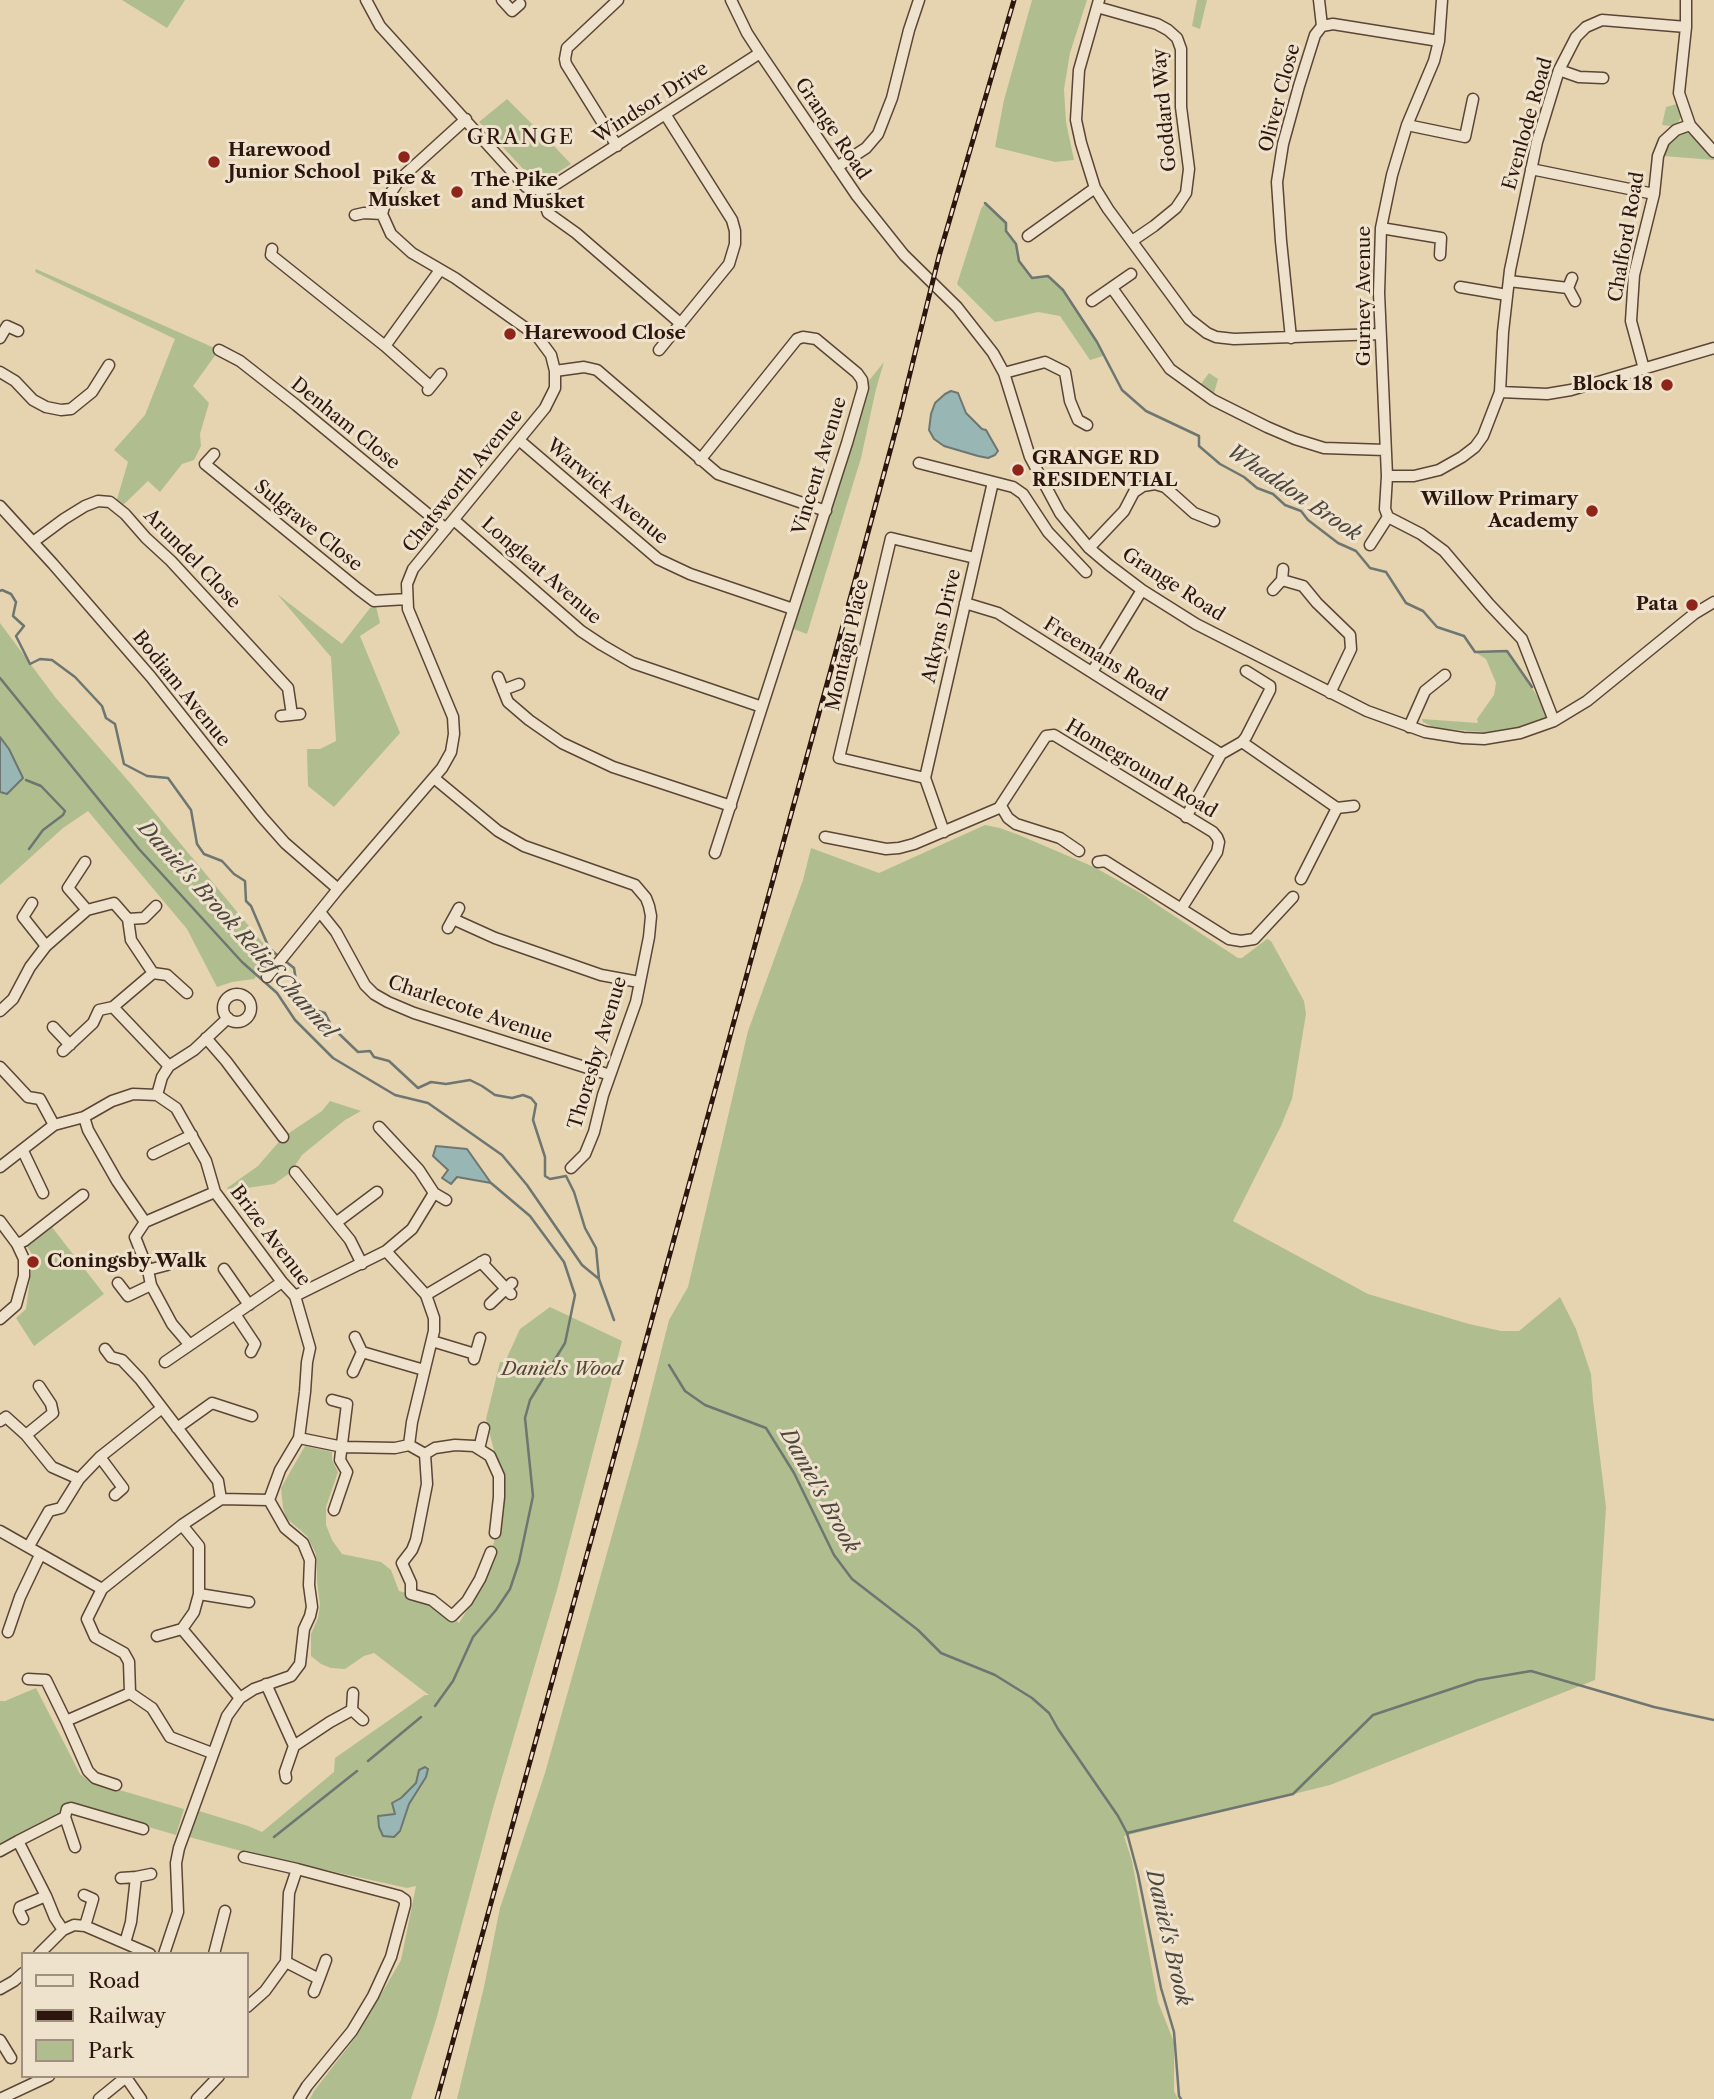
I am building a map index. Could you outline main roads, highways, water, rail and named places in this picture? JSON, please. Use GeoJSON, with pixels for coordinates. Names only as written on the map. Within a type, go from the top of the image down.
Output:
{"type":"FeatureCollection","features":[{"type":"Feature","properties":{"kind":"water"},"geometry":{"type":"Polygon","coordinates":[[[951,391],[958,393],[966,413],[986,430],[998,451],[995,455],[988,458],[978,456],[944,446],[934,439],[929,430],[931,414],[935,403],[951,391]]]}},
{"type":"Feature","properties":{"kind":"water"},"geometry":{"type":"Polygon","coordinates":[[[0,737],[23,778],[7,794],[0,792],[0,737]]]}},
{"type":"Feature","properties":{"kind":"water"},"geometry":{"type":"Polygon","coordinates":[[[436,1146],[467,1149],[491,1183],[457,1177],[451,1184],[442,1178],[448,1170],[433,1156],[436,1146]]]}},
{"type":"Feature","properties":{"kind":"water"},"geometry":{"type":"Polygon","coordinates":[[[425,1767],[428,1769],[426,1777],[409,1804],[400,1831],[394,1837],[383,1836],[378,1816],[395,1814],[392,1803],[416,1783],[419,1770],[425,1767]]]}},
{"type":"Feature","properties":{"kind":"waterway","name":"Whaddon Brook"},"geometry":{"type":"LineString","coordinates":[[985,203],[1006,223],[1006,231],[1016,244],[1019,261],[1032,278],[1048,276],[1063,290],[1097,342],[1122,390],[1146,411],[1199,436],[1199,446],[1220,464],[1244,477],[1257,488],[1273,494],[1285,505],[1301,511],[1308,520],[1338,543],[1356,551],[1370,568],[1386,572],[1406,603],[1423,611],[1437,627],[1464,636],[1475,652],[1507,651],[1532,687]]}},
{"type":"Feature","properties":{"kind":"waterway","name":"Daniel's Brook"},"geometry":{"type":"LineString","coordinates":[[0,591],[11,594],[16,602],[13,616],[24,626],[16,636],[30,664],[40,659],[52,660],[75,677],[102,706],[106,718],[115,724],[124,764],[147,776],[168,778],[191,810],[197,844],[204,854],[222,861],[245,881],[246,901],[251,906],[269,948],[278,956]]}},
{"type":"Feature","properties":{"kind":"waterway","name":"Daniel's Brook Relief Channel"},"geometry":{"type":"LineString","coordinates":[[0,678],[139,849],[242,962],[277,993],[295,1020],[333,1058],[395,1095],[428,1103],[502,1155],[527,1185],[582,1265],[599,1279]]}},
{"type":"Feature","properties":{"kind":"waterway"},"geometry":{"type":"LineString","coordinates":[[26,780],[41,786],[65,811],[43,830],[29,849]]}},
{"type":"Feature","properties":{"kind":"waterway","name":"Daniel's Brook"},"geometry":{"type":"LineString","coordinates":[[284,960],[294,968],[299,999],[309,1008],[325,1013],[332,1027],[358,1052],[370,1051],[374,1057],[389,1061],[418,1088],[431,1082],[446,1084],[470,1080],[495,1095],[512,1098],[523,1095],[531,1098],[536,1104],[533,1120],[545,1157],[545,1176],[550,1179],[566,1176],[574,1192],[585,1228],[596,1248],[599,1279],[614,1320]]}},
{"type":"Feature","properties":{"kind":"waterway"},"geometry":{"type":"LineString","coordinates":[[435,1706],[453,1681],[473,1637],[510,1589],[519,1562],[533,1496],[525,1418],[530,1400],[565,1343],[575,1295],[564,1262],[530,1216],[491,1183]]}},
{"type":"Feature","properties":{"kind":"waterway","name":"Daniel's Brook"},"geometry":{"type":"LineString","coordinates":[[669,1365],[685,1391],[705,1405],[766,1428],[794,1473],[834,1555],[852,1579],[918,1630],[941,1653],[995,1675],[1032,1698],[1049,1713],[1127,1833],[1161,1988],[1174,2032],[1181,2099]]}},
{"type":"Feature","properties":{"kind":"waterway"},"geometry":{"type":"LineString","coordinates":[[1127,1833],[1293,1794],[1373,1715],[1478,1680],[1531,1671],[1654,1707],[1714,1720]]}},
{"type":"Feature","properties":{"kind":"waterway"},"geometry":{"type":"LineString","coordinates":[[368,1761],[421,1717]]}},
{"type":"Feature","properties":{"kind":"waterway"},"geometry":{"type":"LineString","coordinates":[[274,1837],[357,1771]]}},
{"type":"Feature","properties":{"kind":"railway"},"geometry":{"type":"LineString","coordinates":[[437,2099],[830,673],[899,418],[939,256],[1014,0]]}},
{"type":"Feature","properties":{"kind":"place","name":"Pike & Musket"},"geometry":{"type":"Point","coordinates":[404,157]}},
{"type":"Feature","properties":{"kind":"place","name":"Harewood Junior School"},"geometry":{"type":"Point","coordinates":[214,162]}},
{"type":"Feature","properties":{"kind":"place","name":"The Pike and Musket"},"geometry":{"type":"Point","coordinates":[457,192]}},
{"type":"Feature","properties":{"kind":"place","name":"Harewood Close"},"geometry":{"type":"Point","coordinates":[510,334]}},
{"type":"Feature","properties":{"kind":"place","name":"Block 18"},"geometry":{"type":"Point","coordinates":[1667,385]}},
{"type":"Feature","properties":{"kind":"place","name":"GRANGE RD RESIDENTIAL"},"geometry":{"type":"Point","coordinates":[1018,470]}},
{"type":"Feature","properties":{"kind":"place","name":"Willow Primary Academy"},"geometry":{"type":"Point","coordinates":[1592,511]}},
{"type":"Feature","properties":{"kind":"place","name":"Pata"},"geometry":{"type":"Point","coordinates":[1692,605]}},
{"type":"Feature","properties":{"kind":"place","name":"Coningsby Walk"},"geometry":{"type":"Point","coordinates":[33,1262]}},
{"type":"Feature","properties":{"kind":"district","name":"GRANGE"},"geometry":{"type":"Point","coordinates":[521,138]}},
{"type":"Feature","properties":{"kind":"park label","name":"Daniels Wood"},"geometry":{"type":"Point","coordinates":[562,1370]}}]}
